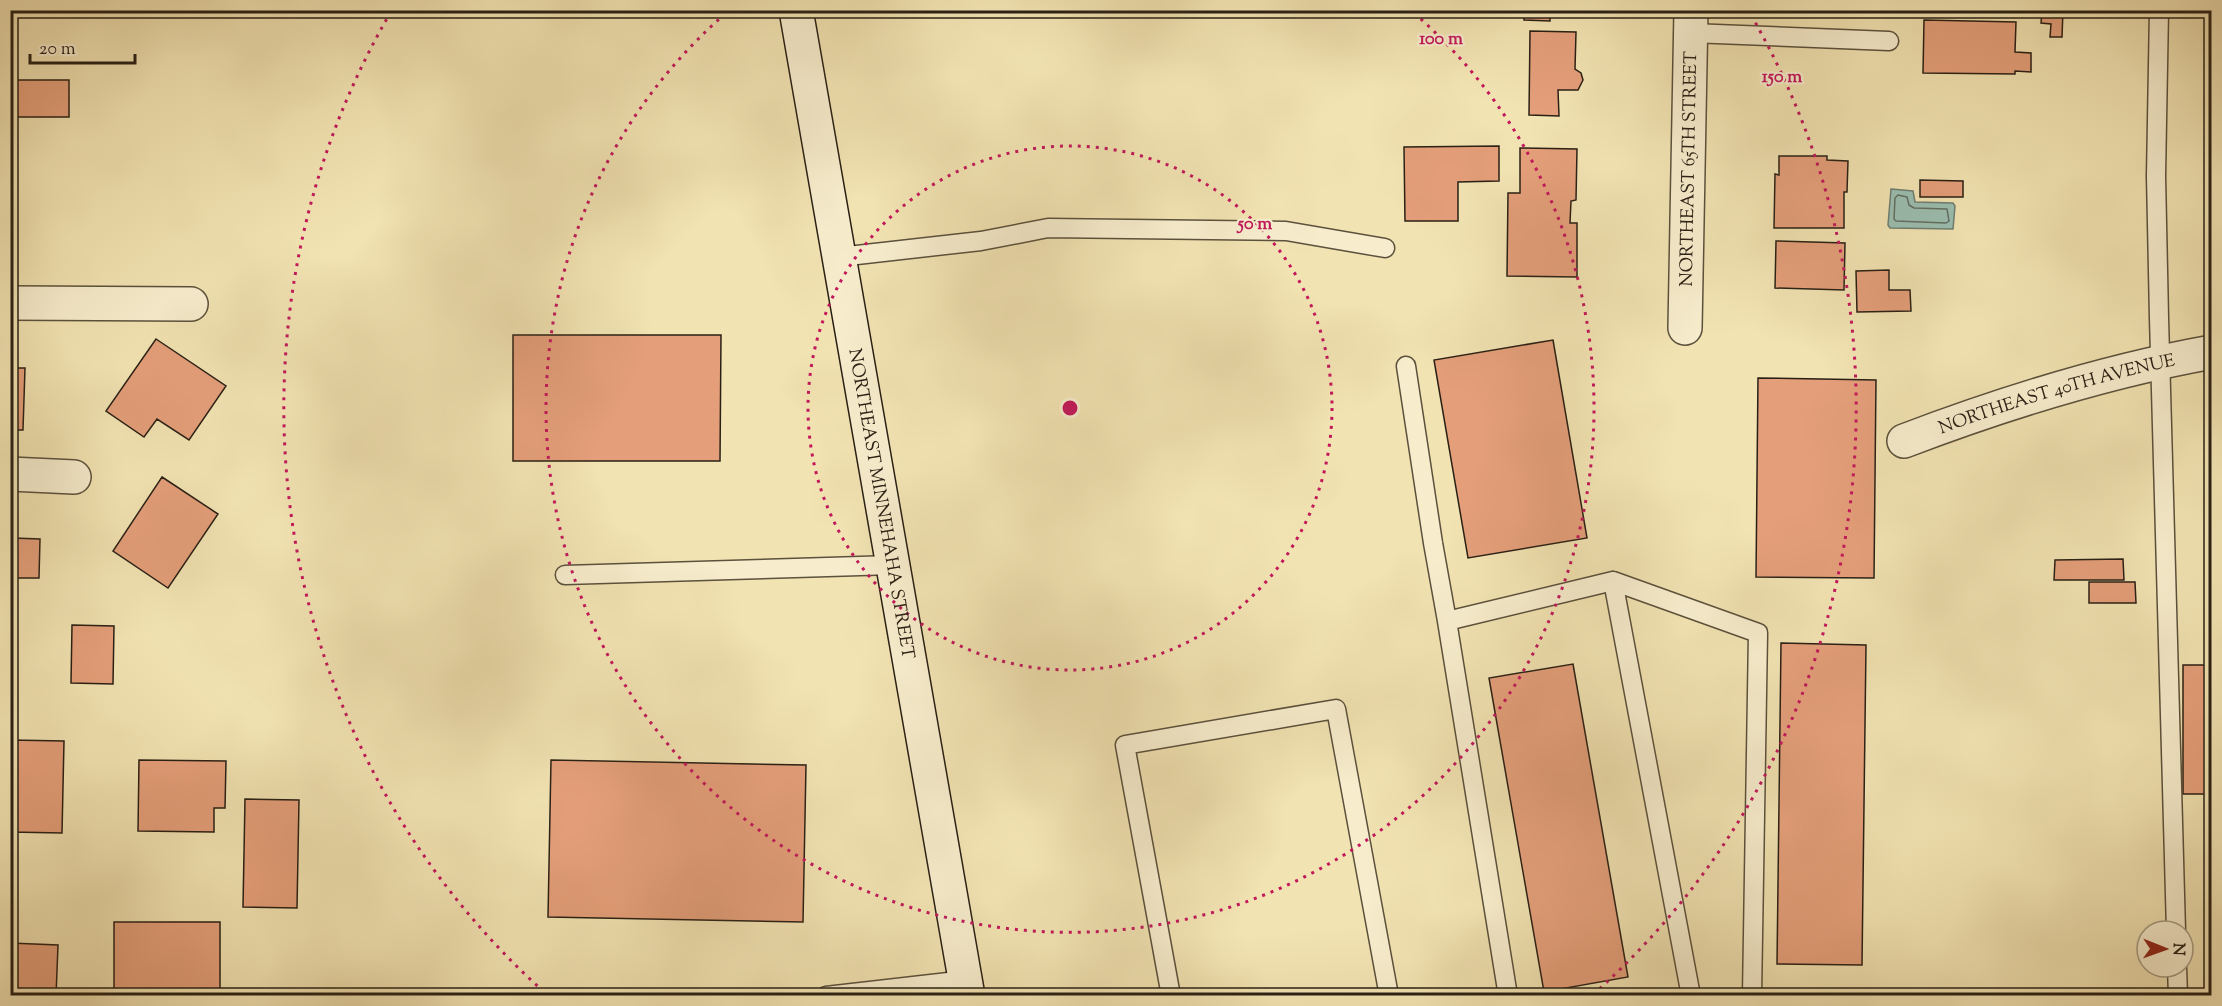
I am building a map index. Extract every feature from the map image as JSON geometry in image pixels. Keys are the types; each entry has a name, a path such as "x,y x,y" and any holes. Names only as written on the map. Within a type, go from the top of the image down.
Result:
{"main road":[{"name":"NORTHEAST MINNEHAHA STREET","path":"796,10 967,988"},
{"name":"NORTHEAST 65TH STREET","path":"1685,328 1691,22"},
{"path":"10,303 191,304"},
{"name":"NORTHEAST 40TH AVENUE","path":"1904,441 2038,393 2090,378 2211,352"},
{"path":"10,474 74,477"}],"lane":[{"path":"2159,10 2156,176 2176,919"},
{"path":"1691,22 1889,41"},
{"path":"839,257 981,241 1047,228 1286,231 1385,248"},
{"path":"1406,366 1508,996"},
{"path":"565,575 893,565"},
{"path":"1447,621 1613,581 1758,633 1752,996"},
{"path":"1613,581 1691,996"},
{"path":"1171,996 1125,745 1336,709 1389,996"},
{"path":"2177,979 2178,996"},
{"path":"826,996 967,988"}],"water":[{"path":"1891,189 1913,191 1915,202 1953,203 1955,206 1953,229 1890,228 1888,225"}],"building":[{"path":"1525,10 1550,10 1550,21 1524,20"},
{"path":"2042,10 2063,10 2062,37 2050,37 2051,24 2041,23"},
{"path":"1924,20 2016,22 2015,52 2031,53 2031,72 2015,71 2015,74 1923,73"},
{"path":"1530,31 1576,32 1575,69 1581,73 1583,80 1578,90 1558,90 1559,116 1529,115"},
{"path":"10,80 69,80 69,117 10,117"},
{"path":"1499,146 1499,181 1458,182 1458,221 1405,221 1404,147"},
{"path":"1520,148 1577,149 1576,200 1571,201 1570,223 1577,223 1577,277 1507,276 1508,193 1520,193"},
{"path":"1779,156 1827,156 1827,160 1848,161 1847,192 1844,192 1844,228 1774,228 1775,174 1779,175"},
{"path":"1920,180 1963,181 1963,197 1920,197"},
{"path":"1776,241 1845,243 1844,290 1775,288"},
{"path":"1889,270 1889,290 1910,290 1911,311 1857,312 1856,271"},
{"path":"513,335 721,335 720,461 513,461"},
{"path":"156,339 226,386 189,440 157,419 144,437 106,411"},
{"path":"1553,340 1587,538 1468,558 1434,360"},
{"path":"10,368 25,368 23,430 10,430"},
{"path":"1758,378 1876,380 1874,578 1756,577"},
{"path":"162,477 218,514 168,588 113,551"},
{"path":"10,517 13,517 13,538 40,539 39,578 10,578"},
{"path":"2123,559 2124,580 2054,580 2055,560"},
{"path":"2089,582 2135,582 2136,603 2089,603"},
{"path":"72,625 114,626 113,684 71,683"},
{"path":"1781,643 1866,645 1862,965 1777,964"},
{"path":"1573,664 1628,977 1544,992 1489,678"},
{"path":"2183,665 2212,665 2212,794 2183,794"},
{"path":"10,740 64,741 62,833 10,832"},
{"path":"139,760 226,761 225,808 214,808 214,832 138,831"},
{"path":"551,760 806,765 803,922 548,917"},
{"path":"245,799 299,800 297,908 243,907"},
{"path":"114,922 220,922 220,996 114,996"},
{"path":"10,943 58,945 56,996 10,996"}]}
